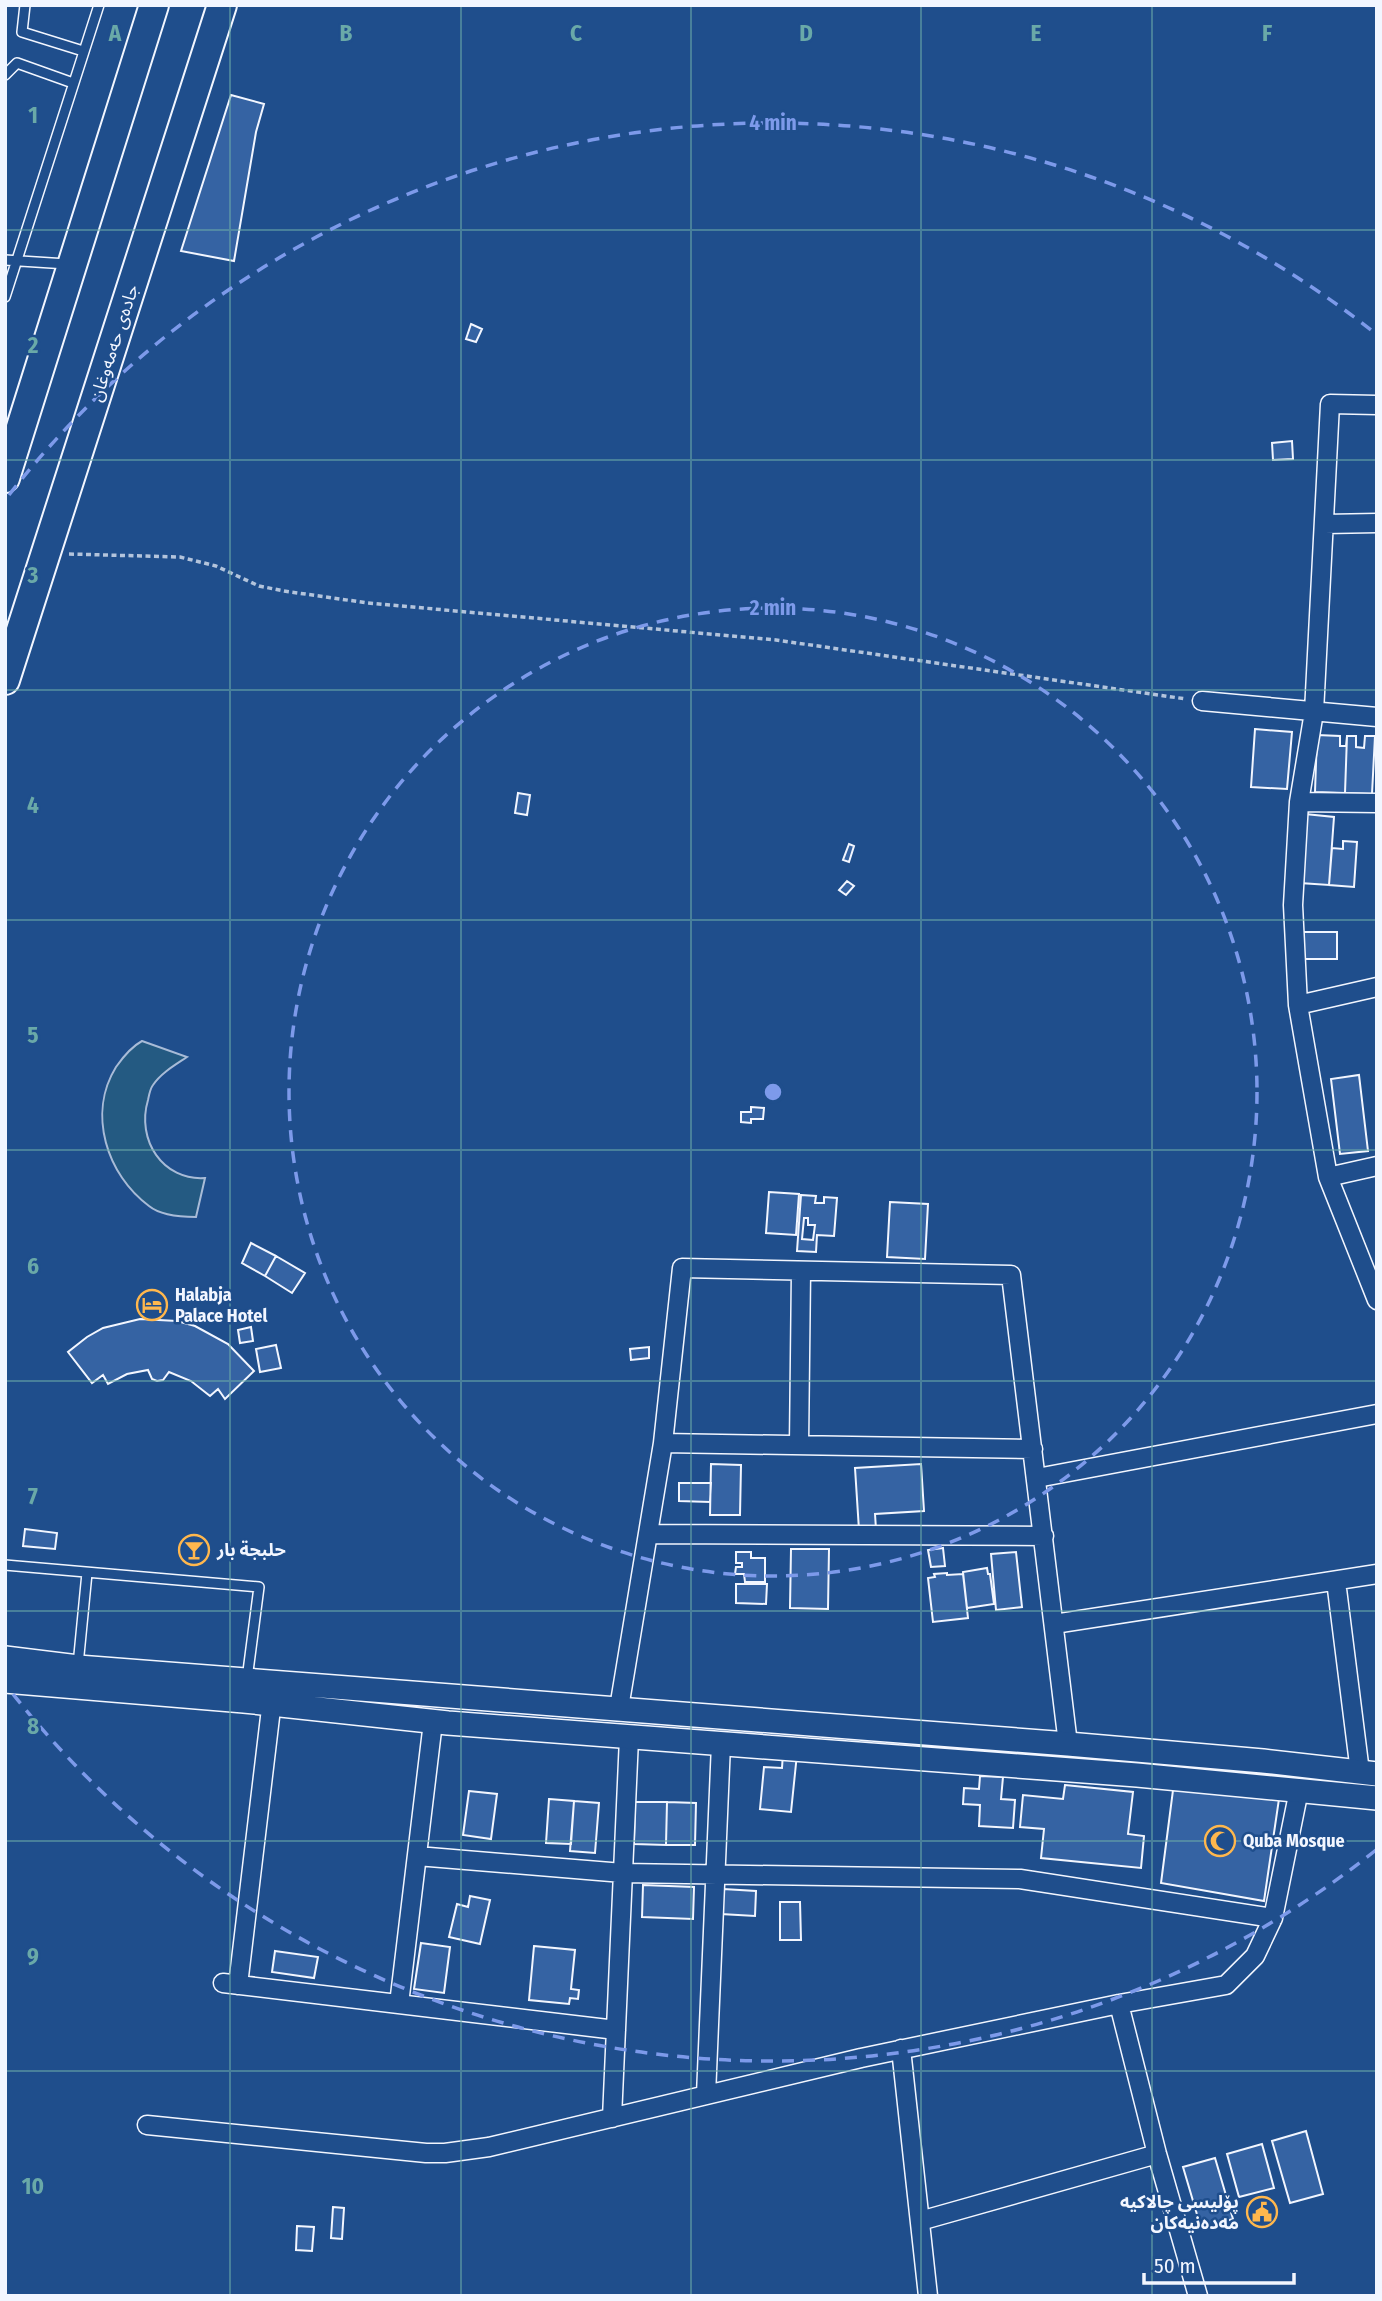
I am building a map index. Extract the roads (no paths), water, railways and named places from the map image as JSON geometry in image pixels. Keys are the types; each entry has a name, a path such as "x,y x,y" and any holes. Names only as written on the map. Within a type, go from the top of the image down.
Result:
{"main road":[{"path":"5,478 154,5"},
{"name":"جادەی حەمەوغان","path":"5,680 222,5"}],"street":[{"path":"1377,405 1330,404 1314,712 1299,802 1293,905 1298,1005 1328,1177 1377,1300"},
{"path":"1325,524 1377,523"},
{"path":"1202,701 1377,717"},
{"path":"1299,802 1377,803"},
{"path":"1298,1005 1377,987"},
{"path":"1328,1177 1377,1166"},
{"path":"619,1708 663,1443 682,1268 1011,1275 1068,1744"},
{"path":"799,1445 801,1271"},
{"path":"1037,1478 1377,1414"},
{"path":"663,1443 1033,1448"},
{"path":"649,1534 1044,1536"},
{"path":"1054,1624 1377,1574"},
{"path":"5,1681 77,1677 273,1693 619,1708 1068,1744 1368,1773 1336,1581"},
{"path":"5,1658 77,1677"},
{"path":"273,1693 433,1722 1124,1774 1377,1798"},
{"path":"273,1693 230,1984 616,2030"},
{"path":"399,2004 433,1722"},
{"path":"832,1753 834,1727"},
{"path":"612,2118 629,1738"},
{"path":"706,2095 720,1744"},
{"path":"147,2125 445,2153 489,2147 901,2049 1226,1985 1255,1956 1273,1918 1299,1790"},
{"path":"417,1856 623,1873 1020,1879 1273,1918"},
{"path":"1119,2004 1157,2154 1198,2296"},
{"path":"901,2049 928,2296"},
{"path":"920,2221 1157,2154"}],"lane":[{"path":"25,5 22,32 83,51"},
{"path":"5,297 99,5"},
{"path":"5,75 17,63 73,83"},
{"path":"5,260 72,265"},
{"path":"5,1565 259,1587 245,1690"},
{"path":"77,1677 87,1573"}],"place":[{"name":"Halabja Palace Hotel","path":"152,1305"},
{"name":"حلبجة بار","path":"194,1550"},
{"name":"Quba Mosque","path":"1220,1841"},
{"name":"پۆلیسی چالاکیە مەدەنیەکان","path":"1262,2212"}]}
